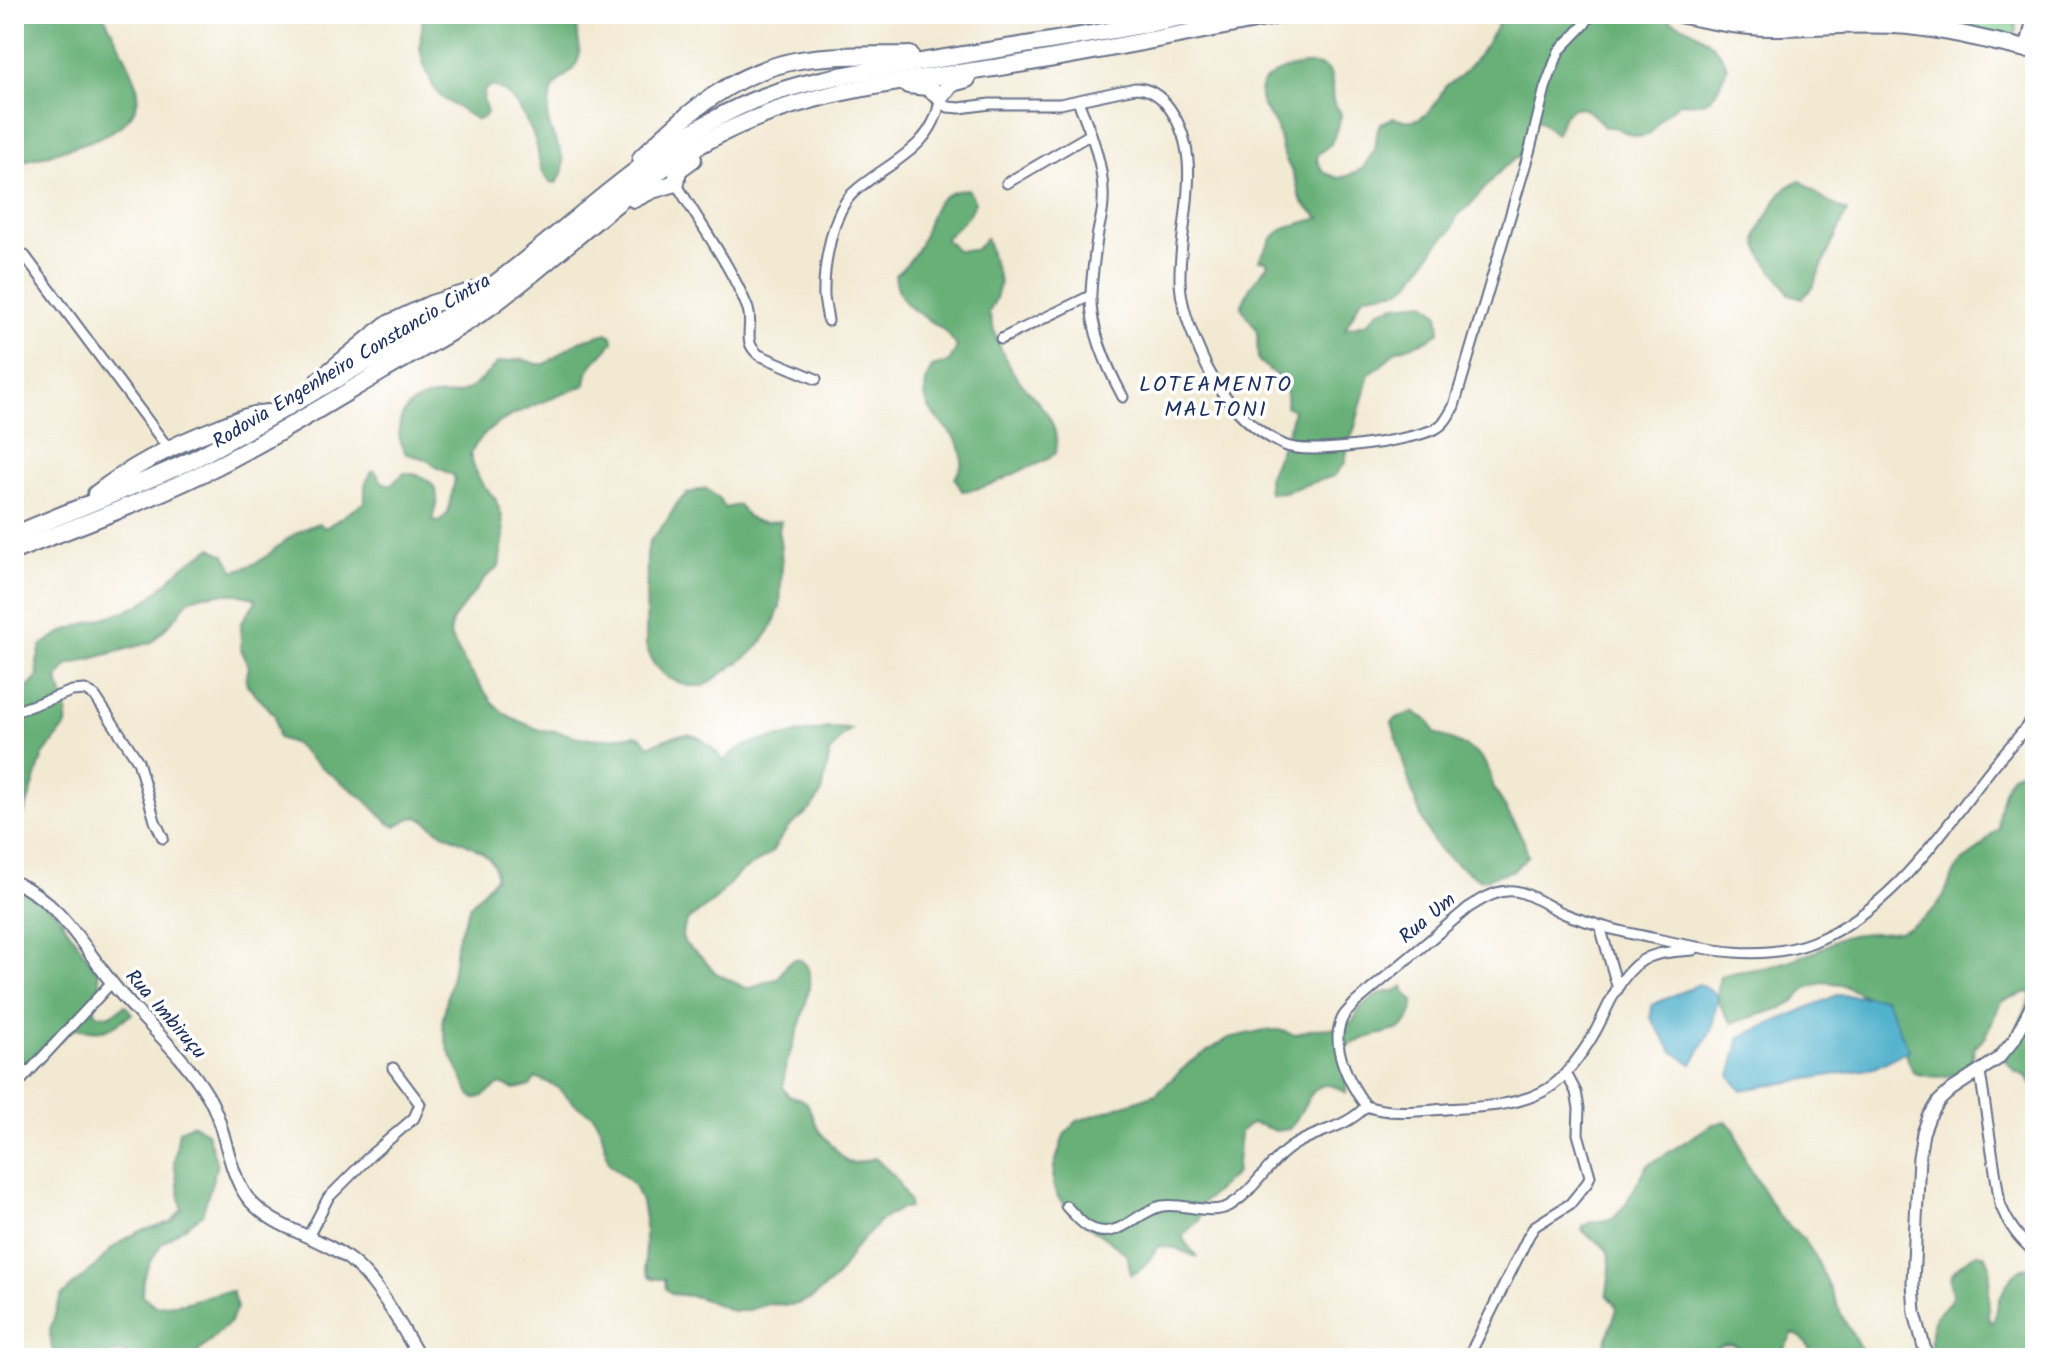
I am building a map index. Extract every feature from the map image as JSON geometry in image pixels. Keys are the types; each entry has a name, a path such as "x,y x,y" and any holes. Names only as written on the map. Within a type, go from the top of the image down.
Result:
{"highway":[{"name":"Rodovia Engenheiro Constancio Cintra","path":"14,535 194,459 295,402 386,325 431,304 494,285 611,188 684,137 752,101 825,78 1027,46 1196,14"},
{"name":"Rodovia Engenheiro Constancio Cintra","path":"14,551 168,489 222,463 482,312 662,168 731,128 802,101 892,82 1145,42 1284,14"},
{"path":"1679,14 1748,26 1918,27 2030,51"},
{"path":"611,188 657,141 702,102 758,72 815,58 952,56"},
{"path":"892,82 927,87 940,99 952,83 999,67"},
{"path":"604,215 652,190 676,183 678,170 685,163 711,148 731,128"},
{"path":"82,506 111,483 168,448 242,418 278,412"}],"street":[{"path":"940,99 948,107 960,108 990,104 1060,104 1135,88 1146,88 1154,93 1168,105 1178,122 1189,163 1180,290 1211,378 1227,400 1253,424 1287,446 1304,448 1374,443 1436,428 1446,421 1454,406 1545,88 1559,51 1591,14"},
{"path":"2030,51 2034,14"},
{"path":"828,321 824,278 840,207 852,193 901,159 919,142 934,122 940,99"},
{"path":"1078,101 1091,134 1102,178 1103,202 1090,296 1098,339 1107,366 1123,397"},
{"path":"1007,183 1091,134"},
{"path":"676,183 737,284 750,314 751,349 816,379"},
{"path":"14,248 25,256 168,448"},
{"path":"1001,339 1090,296"},
{"path":"14,712 72,691 85,690 95,696 138,761 163,838"},
{"name":"Rua Um","path":"1366,1106 1353,1088 1342,1063 1339,1028 1343,1017 1355,1003 1484,898 1507,891 1523,894 1600,926 1704,949 1741,953 1787,949 1812,943 1854,919 1907,875 1985,776 2027,729 2035,713"},
{"name":"Rua Imbiruçu","path":"14,882 43,898 112,982 173,1048 217,1114 246,1196 259,1210 279,1223 349,1259 363,1272 420,1358"},
{"path":"1600,926 1618,989"},
{"path":"1066,1206 1083,1223 1097,1231 1107,1232 1162,1206 1225,1208 1256,1185 1275,1159 1294,1145 1347,1122 1366,1106 1399,1113 1499,1106 1540,1093 1555,1085 1566,1073 1597,1030 1606,1007 1636,964 1666,953 1704,949"},
{"path":"14,1088 112,982"},
{"path":"1927,1358 1915,1313 1913,1283 1923,1133 1939,1101 1998,1059 2014,1040 2035,999"},
{"path":"308,1237 328,1198 418,1112 420,1104 393,1068"},
{"path":"1980,1072 2000,1204 2007,1222 2024,1244 2035,1252"},
{"path":"1468,1358 1535,1226 1570,1204 1590,1176 1578,1134 1576,1092 1566,1073"}],"green space":[{"path":"14,14 103,14 136,82 138,97 128,119 94,140 14,162"},
{"path":"423,14 495,14 504,17 587,14 577,31 580,47 578,60 571,72 557,83 548,109 550,127 563,159 561,175 556,183 550,182 544,174 529,126 505,92 493,86 485,89 483,99 487,113 477,120 441,97 423,62 420,47"},
{"path":"1503,14 1649,14 1696,32 1715,48 1727,68 1711,97 1700,103 1680,103 1664,115 1646,136 1604,127 1590,112 1579,108 1568,111 1556,135 1540,120 1535,120 1520,157 1502,169 1457,216 1451,231 1440,241 1410,283 1400,290 1366,295 1345,329 1368,323 1379,310 1425,302 1438,313 1440,331 1428,340 1395,351 1369,374 1345,463 1334,476 1284,492 1269,493 1268,478 1289,429 1293,410 1286,406 1285,390 1280,380 1258,360 1257,330 1241,307 1250,287 1267,266 1267,261 1259,260 1273,237 1287,227 1320,218 1300,197 1276,126 1261,103 1262,86 1274,74 1293,67 1312,65 1327,69 1332,80 1333,101 1341,117 1331,144 1318,154 1317,160 1323,172 1338,178 1348,176 1363,168 1375,149 1381,123 1393,118 1414,120 1430,111 1445,87 1479,55"},
{"path":"1909,14 2016,15 2016,41 1911,23"},
{"path":"1800,180 1826,201 1847,211 1813,286 1803,298 1789,294 1761,255 1757,237 1779,196"},
{"path":"968,189 975,202 968,216 945,239 957,250 975,250 986,238 1000,282 989,313 996,336 1013,372 1049,418 1054,428 1056,453 993,484 962,491 955,478 962,463 960,448 930,410 926,398 926,384 932,367 949,362 957,347 949,335 904,300 895,275 917,250 938,201 955,191"},
{"path":"607,333 612,336 613,342 591,366 585,385 497,424 477,442 470,454 482,484 495,498 504,535 499,567 486,577 452,621 450,636 492,702 505,714 540,730 602,739 636,735 649,746 673,737 690,735 706,742 724,761 737,749 755,742 828,728 852,729 830,753 822,792 811,809 788,828 770,854 738,874 716,899 688,920 682,936 685,944 716,973 745,988 778,979 793,960 804,963 809,971 807,997 785,1069 783,1088 789,1096 807,1103 819,1131 847,1162 875,1158 894,1176 909,1202 909,1208 901,1208 877,1223 854,1249 837,1277 811,1299 794,1305 768,1304 733,1311 698,1297 673,1294 666,1289 665,1279 649,1276 645,1267 643,1207 634,1185 609,1163 601,1130 593,1115 577,1106 557,1087 536,1077 530,1086 514,1089 500,1084 474,1099 470,1094 448,1049 442,1023 457,939 471,904 495,878 495,869 477,849 438,831 423,819 417,817 396,826 390,824 363,798 295,744 278,738 275,715 247,685 249,667 241,649 241,623 256,601 254,598 219,594 188,600 152,642 68,665 57,678 67,711 66,726 43,755 25,812 14,827 14,702 38,677 37,662 41,646 63,632 140,604 185,565 211,548 225,555 234,571 261,560 303,529 319,523 325,528 365,502 365,485 372,471 389,485 404,473 427,480 437,494 433,521 440,522 448,513 455,479 426,459 406,454 399,428 400,420 409,407 429,397 463,392 479,382 497,363 522,359 545,364 579,341"},
{"path":"705,488 725,508 738,505 754,520 781,521 780,607 772,627 749,655 704,686 688,686 668,678 653,663 646,646 647,553 650,541 678,502 687,494"},
{"path":"1413,712 1428,720 1435,733 1467,747 1482,758 1494,788 1523,839 1528,856 1514,870 1481,880 1440,850 1432,840 1412,789 1392,722"},
{"path":"2035,770 2035,1085 2032,1086 2027,1077 2015,1071 2004,1059 2032,994 2028,992 2001,1001 1986,1036 1974,1047 1972,1064 1959,1073 1945,1076 1914,1073 1895,1021 1870,999 1841,984 1825,982 1806,988 1795,1001 1782,1008 1732,1023 1719,1001 1720,976 1778,964 1814,952 1847,936 1903,930 1922,919 1937,906 1961,863 1999,828 2002,798 2011,776 2020,771"},
{"path":"14,882 56,912 98,972 101,987 93,1003 96,1013 108,1016 125,1005 132,1014 105,1029 92,1031 75,1028 22,1072 14,1083"},
{"path":"1403,986 1405,993 1414,1001 1404,1026 1342,1049 1347,1067 1346,1093 1325,1085 1311,1094 1289,1129 1276,1131 1254,1123 1240,1132 1236,1173 1204,1202 1199,1220 1183,1235 1197,1257 1175,1248 1158,1246 1143,1267 1131,1275 1124,1252 1071,1213 1058,1197 1053,1184 1054,1167 1064,1135 1077,1121 1156,1094 1190,1062 1229,1038 1265,1030 1294,1035 1312,1029 1339,1028 1353,1021 1361,1007 1371,999"},
{"path":"1726,1122 1735,1130 1745,1160 1778,1215 1804,1240 1815,1256 1844,1320 1866,1358 1813,1358 1804,1340 1793,1333 1779,1358 1751,1358 1740,1348 1729,1344 1718,1348 1707,1358 1597,1358 1617,1309 1607,1294 1610,1269 1607,1251 1582,1230 1583,1227 1615,1217 1647,1166 1713,1124"},
{"path":"192,1124 207,1132 217,1165 202,1215 162,1243 143,1279 142,1295 155,1306 184,1303 232,1291 237,1308 230,1322 192,1358 128,1358 123,1352 101,1358 55,1358 50,1330 61,1296 125,1239 171,1222 182,1209 174,1163 179,1131"},
{"path":"1978,1253 1986,1256 1990,1266 1988,1316 1991,1322 2011,1277 2025,1268 2035,1268 2035,1358 1933,1358 1932,1329 1938,1313 1951,1299 1951,1275"}],"water":[{"path":"1699,984 1718,995 1712,1029 1692,1064 1672,1051 1651,1018 1652,1005"},
{"path":"1837,995 1885,998 1909,1050 1874,1068 1742,1090 1730,1077 1740,1037"}],"district":[{"name":"LOTEAMENTO MALTONI","path":"1216,398"}]}
